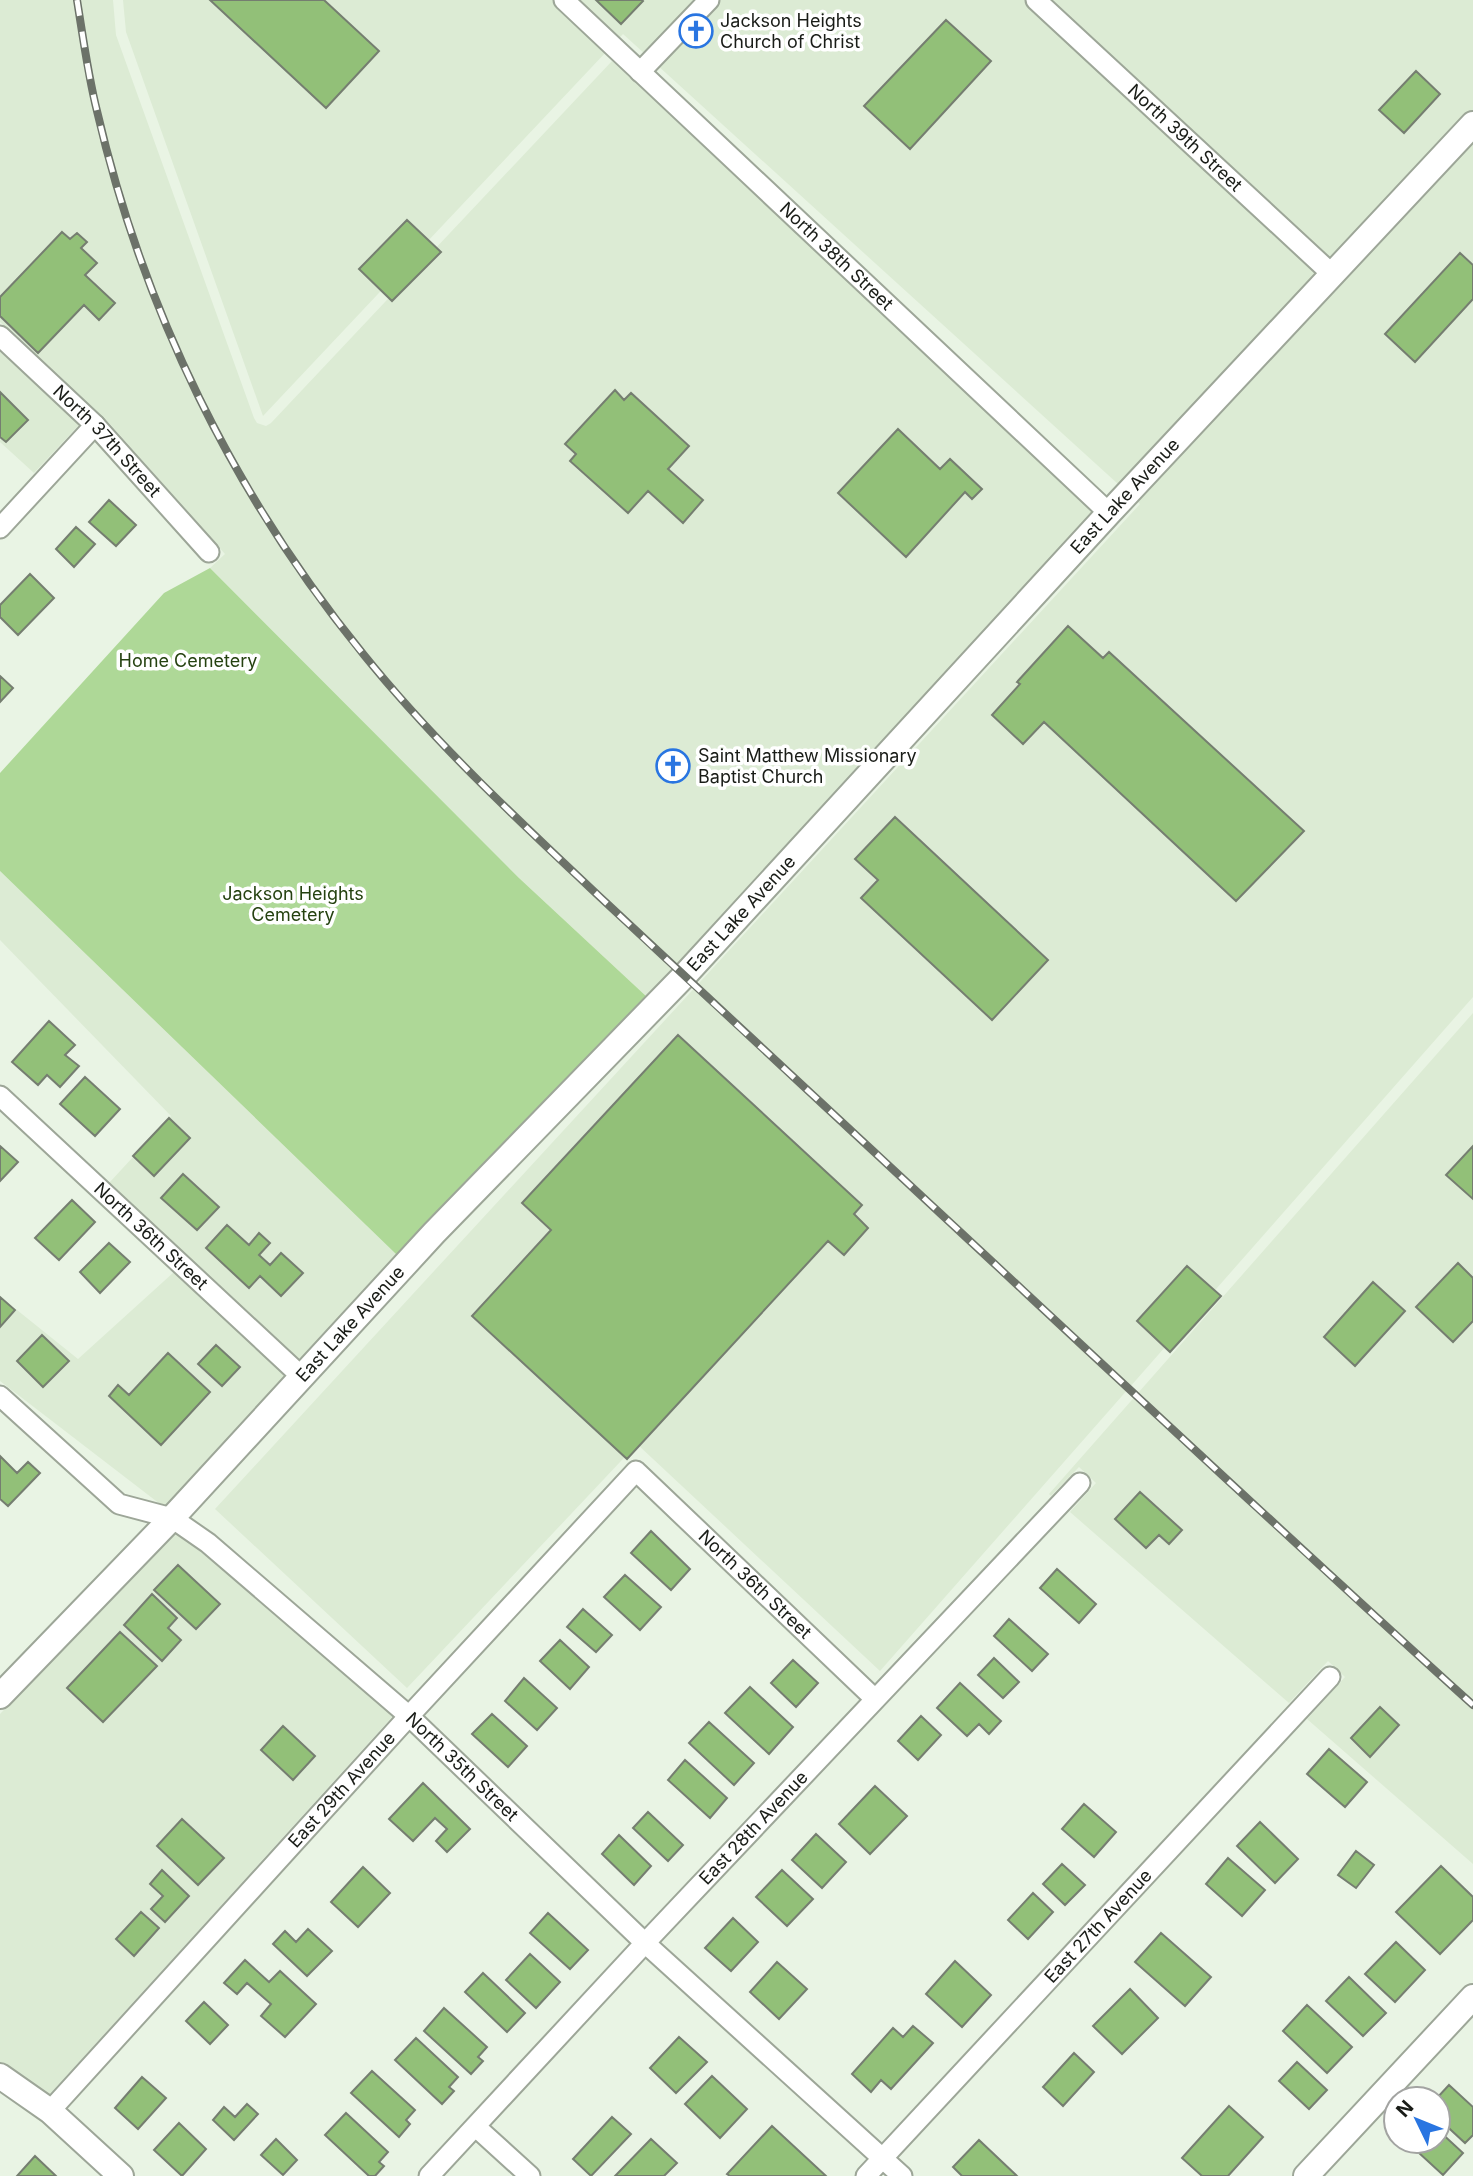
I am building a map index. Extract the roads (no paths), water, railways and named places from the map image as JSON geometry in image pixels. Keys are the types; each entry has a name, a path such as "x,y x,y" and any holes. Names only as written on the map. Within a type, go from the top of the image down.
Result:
{"street":[{"name":"North 38th Street","path":"564,0 1109,513"},
{"path":"640,72 709,0"},
{"name":"North 39th Street","path":"1036,0 1333,275"},
{"name":"East Lake Avenue","path":"0,1696 172,1518 434,1233 684,976 1109,513 1473,124"},
{"name":"North 37th Street","path":"0,336 95,425 209,552"},
{"path":"0,528 95,425"},
{"name":"North 36th Street","path":"0,1096 301,1376"},
{"name":"North 35th Street","path":"0,1396 119,1504 172,1518 208,1543 410,1716 645,1943 902,2176"},
{"name":"North 36th Street","path":"636,1471 875,1699"},
{"name":"East 29th Avenue","path":"50,2111 636,1471"},
{"name":"East 28th Avenue","path":"429,2176 1080,1483"},
{"name":"East 27th Avenue","path":"866,2176 1329,1676"},
{"path":"1306,2176 1473,1997"},
{"path":"3,2084 50,2111 121,2176"},
{"path":"476,2127 530,2176"}],"railway":[{"path":"77,0 94,97 116,185 140,258 199,398 274,531 317,594 391,688 478,781 539,840 1473,1705"}],"place":[{"name":"Jackson Heights Church of Christ","path":"696,31"},
{"name":"Saint Matthew Missionary Baptist Church","path":"673,766"}],"park label":[{"name":"Home Cemetery","path":"188,661"},
{"name":"Jackson Heights Cemetery","path":"293,904"}]}
